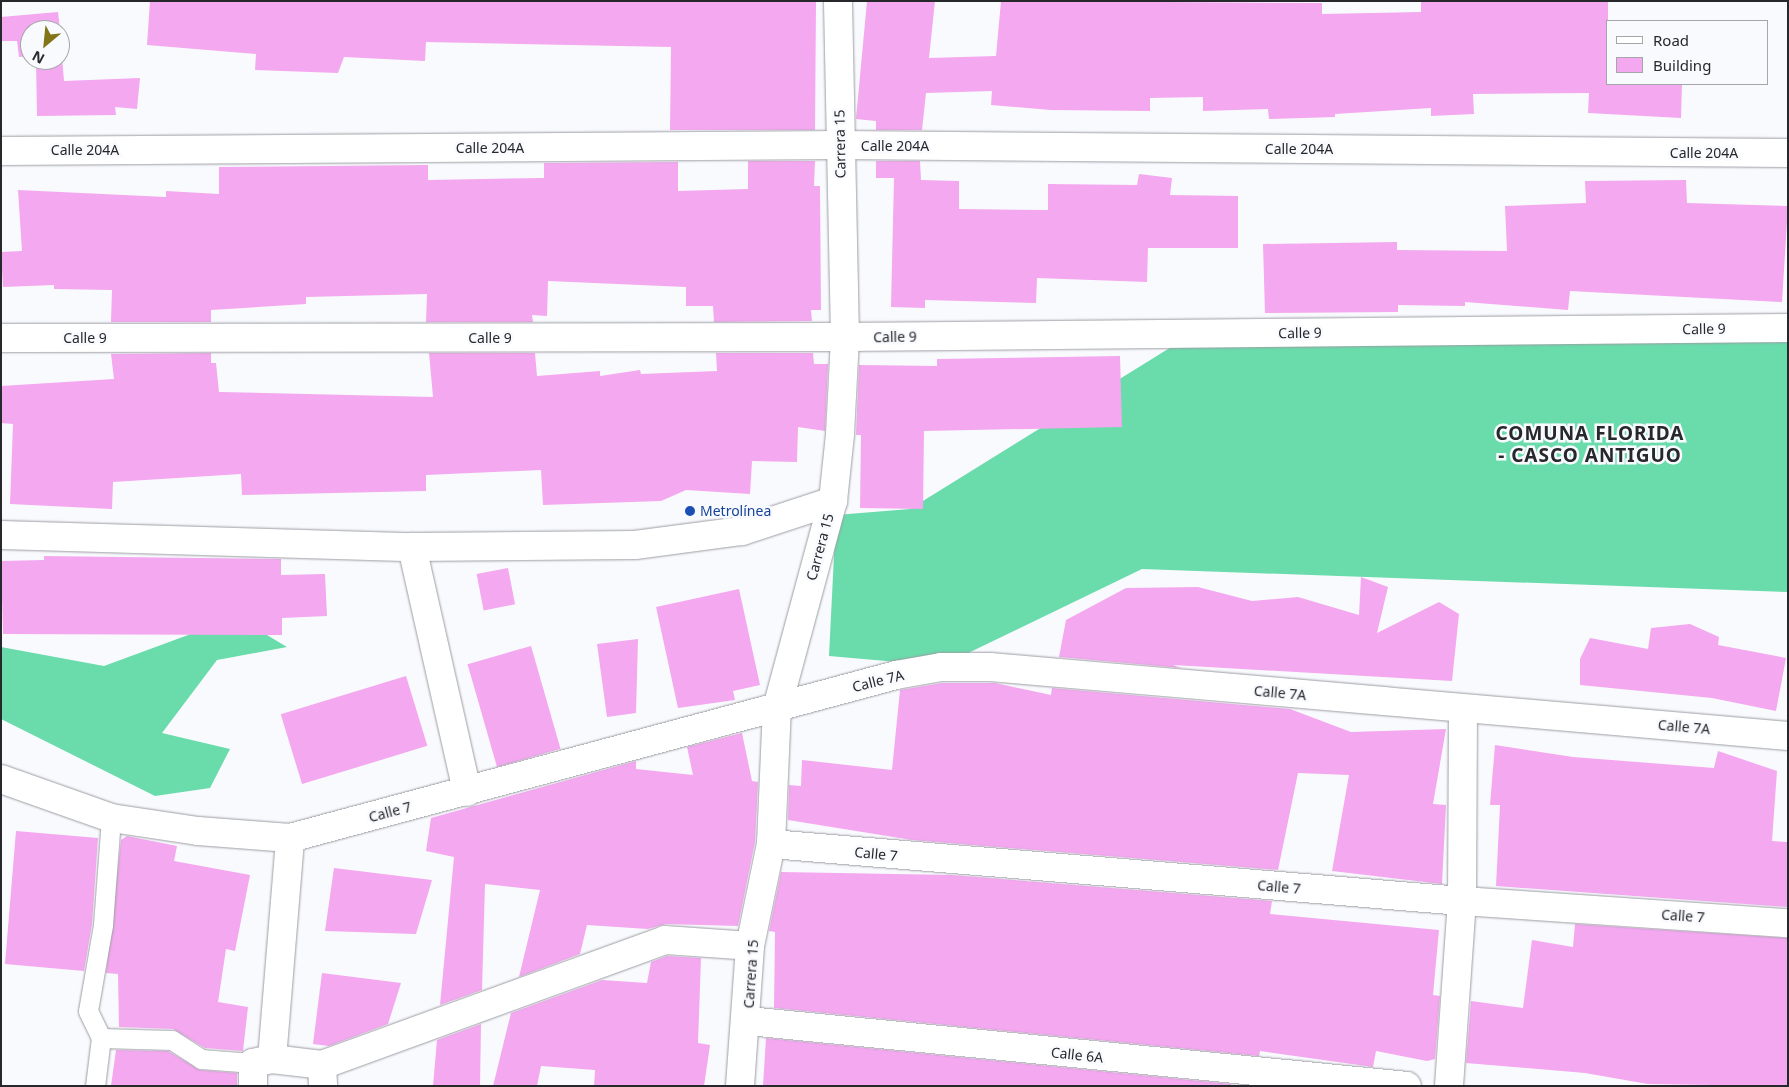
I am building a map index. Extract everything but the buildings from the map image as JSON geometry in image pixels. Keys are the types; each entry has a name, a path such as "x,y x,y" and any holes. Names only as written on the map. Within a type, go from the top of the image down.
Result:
{"street":[{"name":"Carrera 15","path":"740,1086 748,1021 750,946 771,844 777,708 833,501 845,338 838,1"},
{"name":"Calle 204A","path":"1,151 840,145 1788,153"},
{"name":"Calle 9","path":"1,338 845,338 1788,328"},
{"path":"1,535 412,547 635,544 742,531 833,501"},
{"path":"412,547 467,792"},
{"name":"Calle 7A","path":"777,708 896,675 941,667 990,667 1463,710 1788,736"},
{"name":"Calle 7","path":"1,779 110,818 198,831 290,838 777,708"},
{"path":"1449,1086 1462,902 1463,710"},
{"path":"290,838 259,1069 323,1076 665,940 750,946"},
{"name":"Calle 7","path":"771,844 1462,902 1788,923"},
{"name":"Calle 6A","path":"748,1021 1407,1086"}],"lane":[{"path":"95,1086 101,1038 88,1011 103,925 110,818"},
{"path":"101,1038 172,1040 202,1059 259,1069"}],"green space":[{"path":"1189,336 1788,340 1788,592 1142,569 962,656 909,663 829,656 836,515 910,509"},
{"path":"237,617 287,647 217,660 162,733 230,749 210,788 155,796 1,719 1,647 104,666"}],"place":[{"name":"Metrolínea","path":"690,511"}],"district":[{"name":"COMUNA FLORIDA - CASCO ANTIGUO","path":"1590,445"}]}
